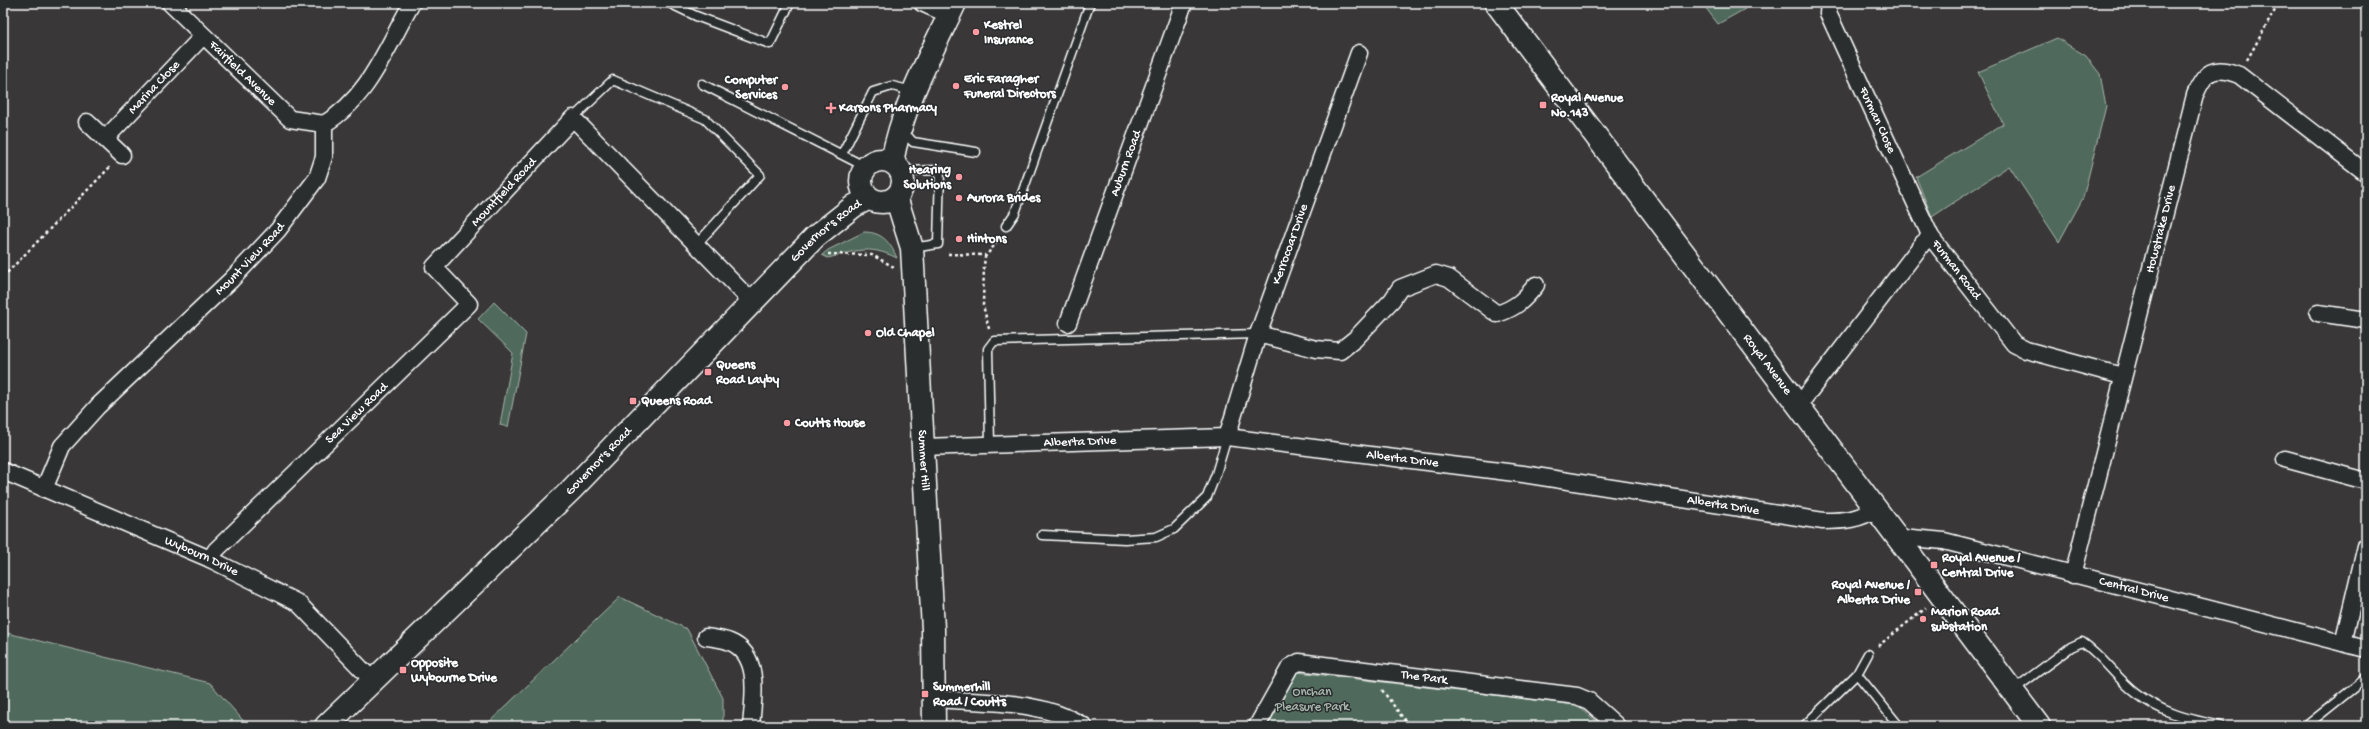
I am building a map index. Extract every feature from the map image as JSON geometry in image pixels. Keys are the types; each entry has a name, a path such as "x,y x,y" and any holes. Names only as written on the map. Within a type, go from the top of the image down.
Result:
{"main road":[{"name":"Royal Avenue","path":"1496,3 1877,508 2039,726"},
{"path":"897,167 878,160 866,167 861,180 862,186 869,198 883,202 896,197 903,185 897,167 900,128 914,92 952,9"},
{"name":"Summer Hill","path":"896,197 912,248 933,629 934,726"},
{"name":"Governor's Road","path":"326,726 571,490 815,237 854,206 869,198"}],"street":[{"name":"Fairfield Avenue","path":"170,3 290,118 324,124"},
{"path":"324,124 340,115 365,86 412,3"},
{"path":"922,3 952,9"},
{"name":"Auburn Road","path":"1068,323 1184,3"},
{"name":"Furman Close","path":"1829,3 1828,13 1931,237"},
{"name":"Marina Close","path":"105,139 204,36"},
{"name":"Kerrocoar Drive","path":"1227,437 1258,334 1359,53"},
{"name":"Howstrake Drive","path":"2073,575 2122,376 2195,95 2202,79 2212,71 2225,70 2239,75 2366,173"},
{"path":"574,118 753,303"},
{"name":"Mountfield Road","path":"434,267 574,118"},
{"path":"87,122 122,156"},
{"name":"Mount View Road","path":"44,489 62,446 98,406 231,280 278,230 317,178 324,157 324,124"},
{"name":"Furman Road","path":"1799,405 1923,243 1931,237 2014,344 2026,350 2122,376"},
{"name":"Sea View Road","path":"210,559 216,550 469,304 434,267"},
{"path":"1258,334 1316,350 1340,350 1355,340 1392,300 1400,288 1436,274 1449,278 1497,314 1510,310 1521,303 1536,285"},
{"path":"2318,313 2366,320"},
{"name":"Alberta Drive","path":"922,447 1227,437 1523,474 1823,521 1849,521 1864,516 1877,508"},
{"path":"2285,460 2366,480"},
{"name":"Wybourn Drive","path":"3,471 210,559 298,603 373,681"},
{"name":"Central Drive","path":"1903,544 1912,538 1944,541 2366,649"},
{"path":"2343,643 2366,546"},
{"path":"706,637 730,642 739,647 750,667 754,680 751,726"},
{"name":"The Park","path":"1257,726 1290,667 1299,662 1577,696 1589,701 1617,726"},
{"path":"934,699 1029,706 1062,714 1084,726"}],"lane":[{"path":"669,3 696,16 770,44 790,3"},
{"path":"1006,226 1015,213 1090,3"},
{"path":"574,118 613,80 705,119 760,174 696,245"},
{"path":"702,84 866,167"},
{"path":"842,154 873,92 892,86 914,92"},
{"path":"900,128 913,142 976,152"},
{"path":"897,167 940,170 938,244 912,248"},
{"path":"990,445 988,349 994,341 1258,334"},
{"path":"1042,534 1125,539 1156,537 1174,530 1207,497 1216,474 1227,437"},
{"path":"2012,691 2070,647 2082,642 2097,652 2135,692 2174,716 2221,726"},
{"path":"1804,726 1857,674 1868,654"},
{"path":"1857,674 1899,726"},
{"path":"2306,726 2366,678"}],"path":[{"path":"2239,75 2280,3"},
{"path":"3,277 122,156"},
{"path":"994,341 989,332 987,315 983,309 984,265 985,258 1000,239 1006,226"},
{"path":"825,253 872,255 898,269"},
{"path":"945,254 985,255"},
{"path":"1868,654 1941,596"},
{"path":"1380,671 1378,682 1409,726"}],"green space":[{"path":"1702,3 1745,3 1745,9 1718,24"},
{"path":"2057,38 2086,56 2100,74 2106,106 2083,198 2059,242 2009,166 1932,217 1916,177 2003,124 1978,72"},
{"path":"864,232 876,234 885,239 897,258 878,251 870,250 854,251 828,258 822,255 828,250"},
{"path":"494,302 526,334 508,427 500,425 513,353 478,319"},
{"path":"620,597 687,629 723,698 723,726 485,726"},
{"path":"3,632 210,683 248,726 3,726"},
{"name":"Onchan Pleasure Park","path":"1297,672 1578,705 1601,726 1265,726"}],"place":[{"name":"Kestrel Insurance","path":"976,32"},
{"name":"Eric Faragher Funeral Directors","path":"956,86"},
{"name":"Computer Services","path":"785,87"},
{"name":"Royal Avenue No.143","path":"1543,105"},
{"name":"Karsons Pharmacy","path":"831,108"},
{"name":"Hearing Solutions","path":"959,177"},
{"name":"Aurora Brides","path":"959,198"},
{"name":"Hintons","path":"959,239"},
{"name":"Old Chapel","path":"868,333"},
{"name":"Queens Road Layby","path":"708,372"},
{"name":"Queens Road","path":"633,401"},
{"name":"Coutts House","path":"787,423"},
{"name":"Royal Avenue / Central Drive","path":"1934,565"},
{"name":"Royal Avenue / Alberta Drive","path":"1918,592"},
{"name":"Marion Road substation","path":"1923,619"},
{"name":"Opposite Wybourne Drive","path":"403,670"},
{"name":"Summerhill Road / Coutts","path":"925,694"}]}
